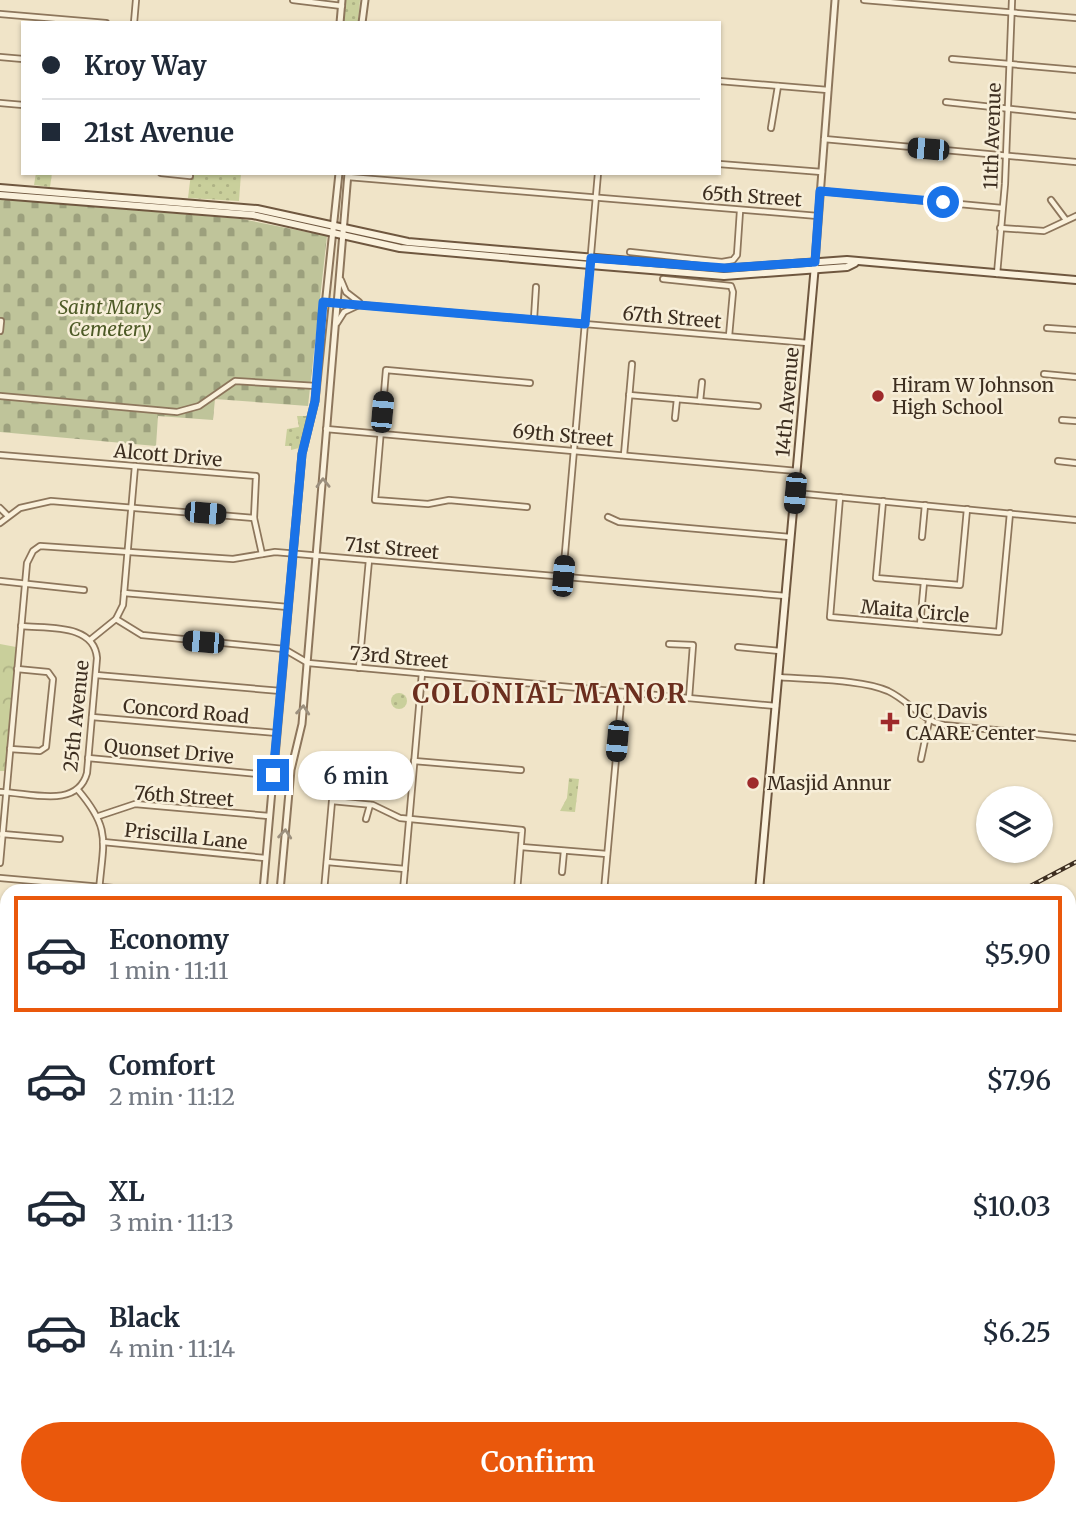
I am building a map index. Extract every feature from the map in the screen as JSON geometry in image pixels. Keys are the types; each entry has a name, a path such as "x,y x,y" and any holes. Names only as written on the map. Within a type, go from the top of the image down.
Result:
{"main road":[{"path":"0,188 257,209 400,248 591,261 724,276 847,260 855,263 1076,280"},
{"path":"0,195 253,215 334,229"},
{"name":"14th Avenue","path":"760,884 815,265"}],"street":[{"path":"134,21 135,0"},
{"path":"293,0 342,3 340,21"},
{"path":"362,21 365,0"},
{"name":"14th Avenue","path":"815,265 835,0"},
{"path":"864,0 1076,18"},
{"name":"11th Avenue","path":"997,274 1006,156 1012,0"},
{"path":"0,14 57,21"},
{"path":"0,57 21,59"},
{"path":"952,59 1076,70"},
{"path":"721,81 828,90"},
{"path":"771,128 778,86"},
{"path":"946,102 1006,111 1076,116"},
{"path":"0,103 21,105"},
{"path":"824,139 1076,162"},
{"path":"721,164 822,172"},
{"path":"180,175 190,176"},
{"path":"263,884 302,454 316,386 339,175"},
{"path":"281,884 290,776 302,724 308,663 348,175"},
{"name":"65th Street","path":"348,175 596,199 818,216"},
{"path":"563,576 598,175"},
{"path":"820,191 1002,208"},
{"path":"1051,200 1066,220"},
{"path":"630,252 722,262 733,260 737,255 740,211"},
{"path":"1000,228 1044,231 1076,216"},
{"path":"340,276 349,295 366,304"},
{"path":"663,279 731,286 733,292 729,336"},
{"path":"534,319 537,287"},
{"name":"67th Street","path":"323,302 808,343"},
{"path":"335,327 348,309 366,304"},
{"path":"0,331 1,321"},
{"path":"1047,328 1076,330"},
{"path":"624,455 632,364"},
{"path":"527,507 449,500 428,504 375,499 386,370 530,383"},
{"path":"1044,374 1076,377"},
{"path":"0,396 177,412 199,406 236,381 316,386"},
{"path":"700,401 702,382"},
{"path":"629,395 758,406"},
{"path":"675,418 677,399"},
{"path":"1062,419 1076,421"},
{"name":"69th Street","path":"327,429 797,471"},
{"name":"Alcott Drive","path":"0,455 256,477 254,517 262,554"},
{"path":"1058,461 1076,463"},
{"path":"116,619 122,610 135,466"},
{"path":"795,493 1076,520"},
{"name":"Maita Circle","path":"840,497 830,617 999,632 1010,513"},
{"path":"0,523 20,508 43,501 254,517"},
{"path":"883,501 876,578 960,585 967,509"},
{"path":"922,537 925,505"},
{"path":"0,508 8,516"},
{"path":"608,517 619,522 791,537"},
{"name":"71st Street","path":"0,863 3,792 10,749 28,559 33,551 44,545 239,559 262,554 293,553 786,596"},
{"path":"359,668 369,560"},
{"path":"0,581 84,590"},
{"path":"920,625 924,582"},
{"path":"124,593 288,607"},
{"name":"73rd Street","path":"116,619 135,633 148,637 285,649 308,663 777,706"},
{"name":"25th Avenue","path":"99,816 78,790 85,779 96,675 97,653 90,640 116,619"},
{"path":"21,626 75,632 90,640"},
{"path":"669,643 694,645 689,698"},
{"path":"738,648 781,651"},
{"path":"10,749 40,751 46,747 53,679 48,673 17,669"},
{"path":"404,884 422,673"},
{"path":"96,675 281,691"},
{"path":"779,677 878,688 897,696 929,721 944,725 1076,738"},
{"path":"605,884 622,692"},
{"name":"Concord Road","path":"92,717 277,733"},
{"path":"921,759 929,721"},
{"name":"Quonset Drive","path":"88,758 290,776"},
{"path":"414,761 521,770"},
{"path":"3,792 59,796 78,790"},
{"path":"325,884 332,802 369,804 395,817 523,830 518,884"},
{"name":"76th Street","path":"99,816 135,804 269,816"},
{"path":"366,820 369,804"},
{"path":"99,816 103,842 99,884"},
{"path":"1,834 61,839"},
{"name":"Priscilla Lane","path":"103,842 265,858"},
{"path":"521,847 607,854"},
{"path":"562,872 564,851"},
{"path":"327,862 405,869"},
{"path":"0,877 58,884"}],"green space":[{"path":"344,0 360,0 358,21 342,21"},
{"path":"36,175 52,175 50,187 34,185"},
{"path":"191,175 241,175 239,201 188,198"},
{"name":"Saint Marys Cemetery","path":"0,199 242,219 327,236 308,406 215,399 213,420 158,416 156,446 0,432"},
{"path":"297,416 307,416 299,448 291,450 291,446 285,446 287,429 299,427"},
{"path":"0,644 16,647 5,771 0,771"},
{"path":"399,693 405,695 405,707 399,709 393,707 391,701 393,695"},
{"path":"569,778 579,779 575,812 560,811 567,798"}],"railway":[{"path":"1034,884 1076,862"}],"place":[{"name":"Hiram W Johnson High School","path":"878,396"},
{"name":"UC Davis CAARE Center","path":"890,722"},
{"name":"Masjid Annur","path":"753,783"}],"district":[{"name":"COLONIAL MANOR","path":"550,693"}],"route":[{"path":"273,775 302,454 315,401 323,302 585,324 591,258 725,268 815,262 820,191 943,202"}]}
